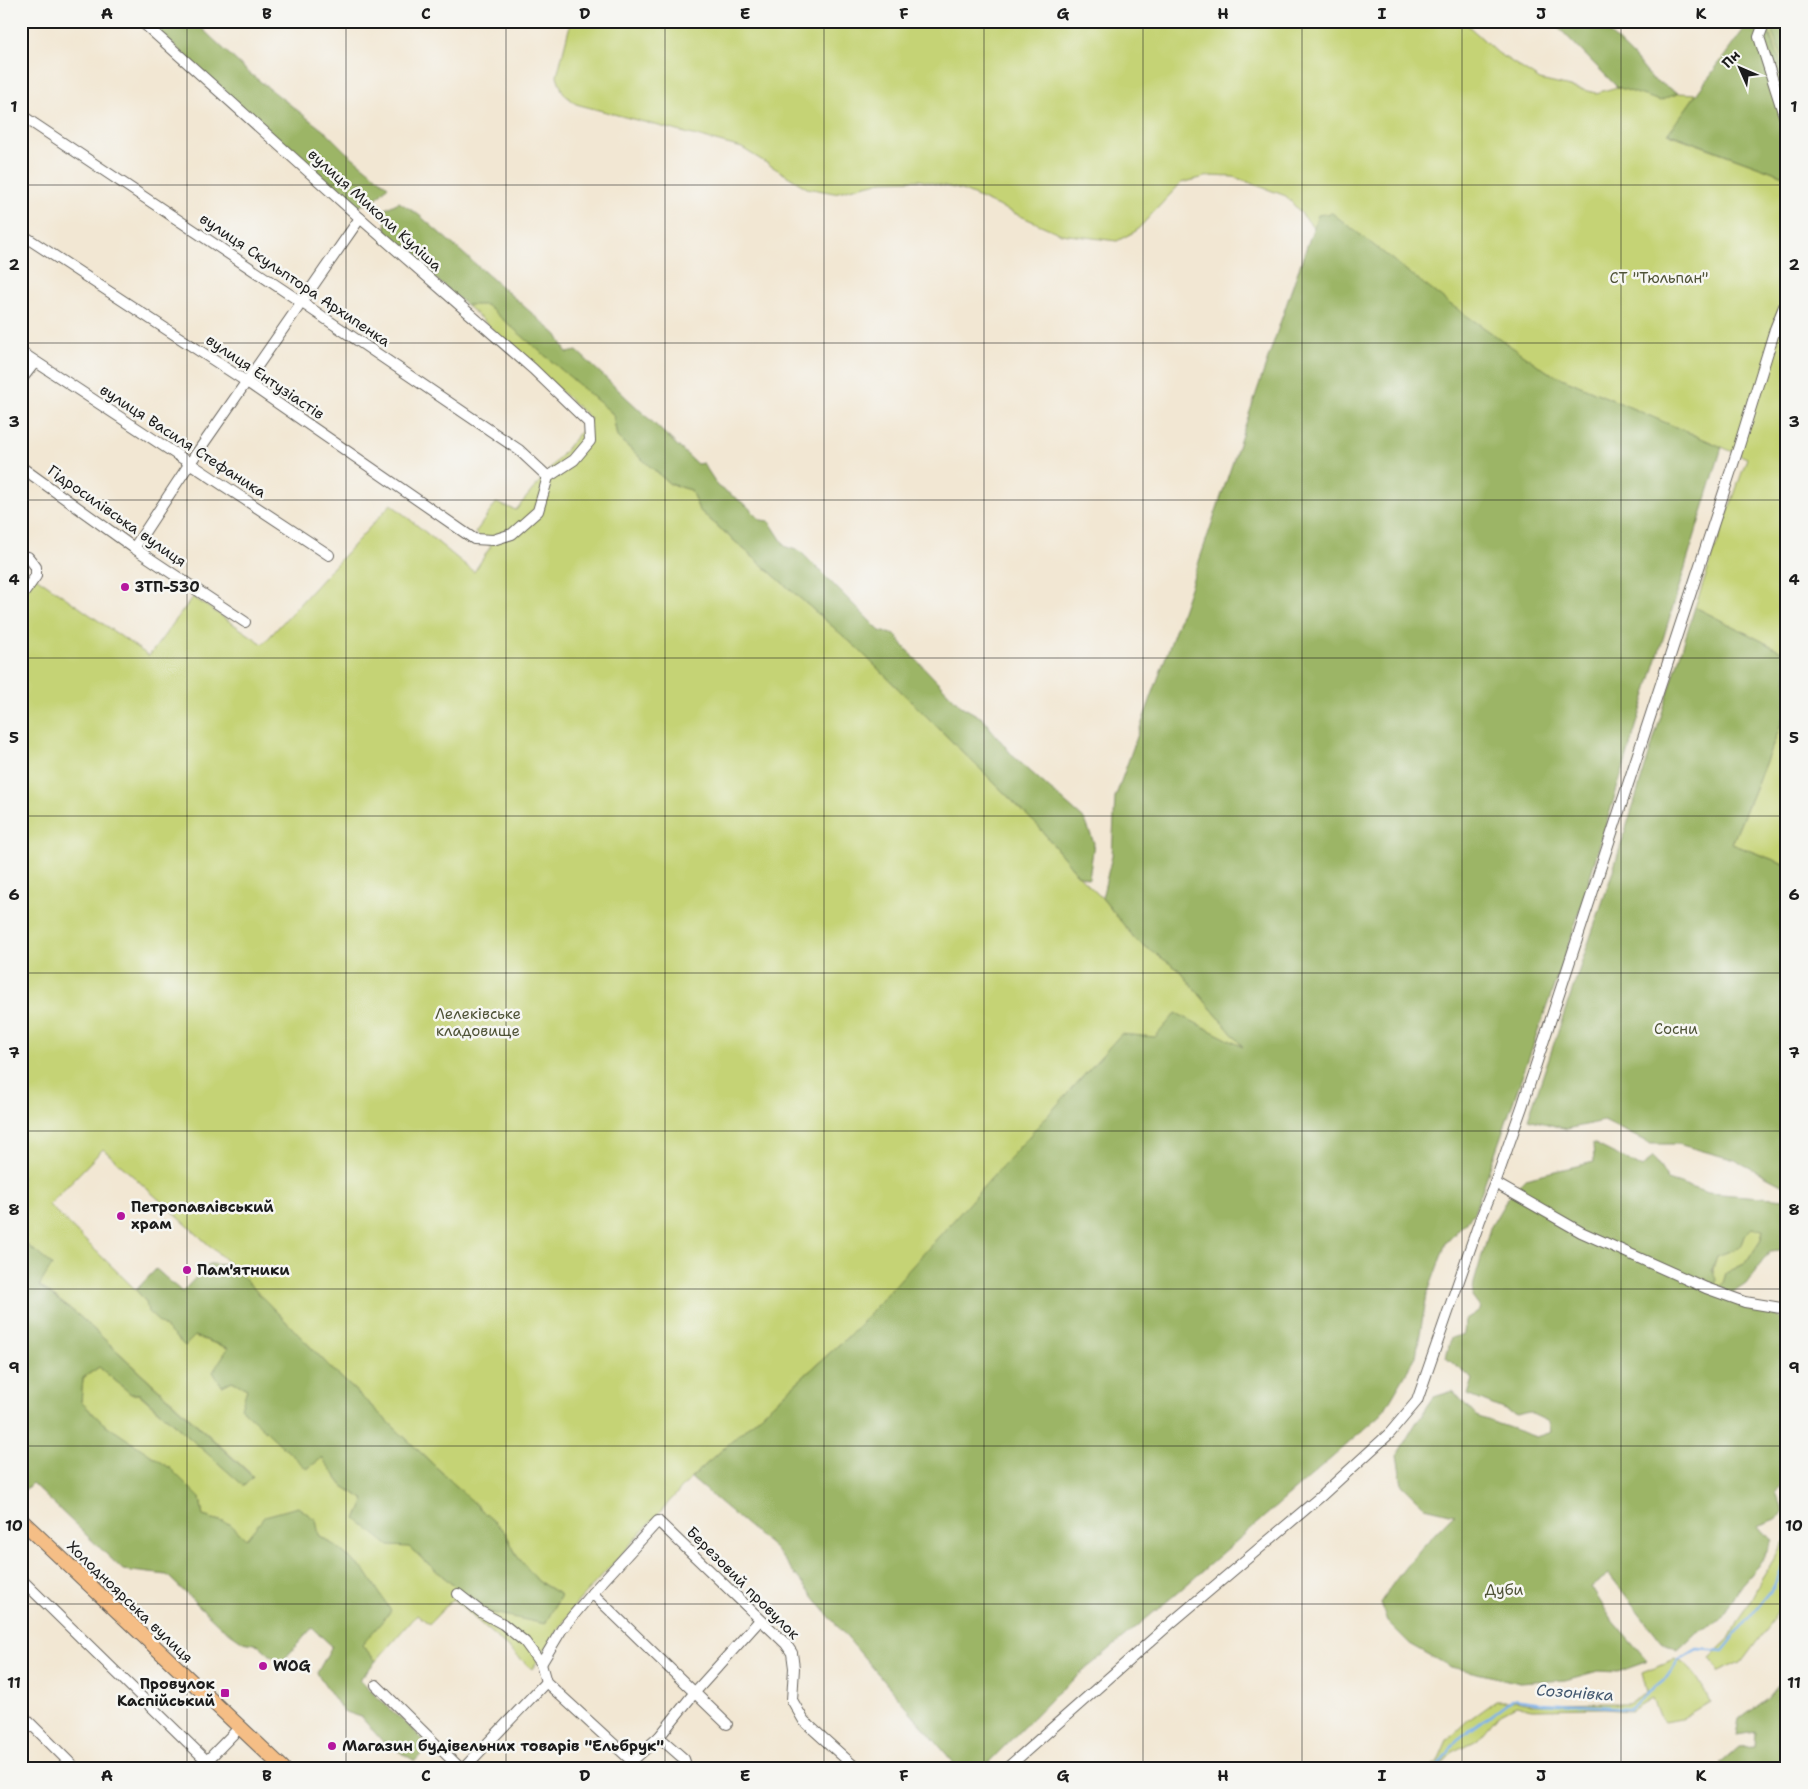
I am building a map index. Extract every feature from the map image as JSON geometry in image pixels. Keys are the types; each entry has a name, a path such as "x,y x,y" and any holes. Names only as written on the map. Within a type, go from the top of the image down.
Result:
{"main road":[{"name":"Холодноярська вулиця","path":"21,1520 283,1768"}],"street":[{"name":"вулиця Миколи Куліша","path":"141,21 360,218 533,369 588,423 590,441 574,460 548,477"},
{"path":"1765,21 1759,37 1787,125"},
{"name":"вулиця Скульптора Архипенка","path":"21,115 302,302 519,450 548,477"},
{"path":"134,548 190,463 360,218"},
{"name":"вулиця Ентузіастів","path":"21,234 247,382 474,539 493,540 512,534 538,511 548,477"},
{"path":"1007,1768 1171,1623 1320,1497 1390,1433 1417,1401 1480,1220 1495,1184 1522,1107 1688,598 1740,446 1775,329 1787,299"},
{"name":"вулиця Василя Стефаника","path":"21,352 329,555"},
{"path":"21,380 35,362"},
{"name":"Гідросилівська вулиця","path":"21,467 134,548 245,622"},
{"path":"21,597 36,576 36,567 25,556"},
{"path":"1495,1184 1581,1232 1706,1288 1745,1302 1787,1308"},
{"name":"Березовий провулок","path":"592,1593 658,1521 786,1644 792,1653 794,1668 792,1700 804,1721 856,1768"},
{"path":"21,1579 207,1766 239,1728"},
{"path":"541,1664 562,1629 592,1593 727,1724"},
{"path":"458,1594 481,1612 503,1624 524,1642 541,1664 546,1682 632,1761 659,1737 695,1692 760,1620"},
{"path":"464,1768 546,1682"},
{"path":"376,1685 460,1768"},
{"path":"21,1714 75,1768"},
{"path":"659,1737 684,1759 687,1768"}],"green space":[{"path":"147,21 194,21 248,72 328,134 346,152 388,186 373,202 361,205 356,209"},
{"name":"СТ \"Тюльпан\"","path":"571,21 1463,21 1498,53 1540,80 1596,93 1617,87 1674,96 1678,93 1696,94 1669,134 1787,177 1787,654 1695,607 1747,458 1548,372 1318,216 1314,228 1286,196 1234,177 1209,176 1181,183 1136,231 1117,241 1061,234 962,190 919,180 882,181 834,193 807,188 742,148 576,104 563,93 557,76"},
{"path":"1552,21 1597,21 1635,58 1651,78 1678,93 1660,101 1617,87"},
{"path":"1750,21 1758,21 1768,31 1787,78 1787,177 1668,133"},
{"path":"1772,21 1787,21 1787,78 1768,31"},
{"path":"1776,21 1787,21 1787,68 1772,33"},
{"path":"399,202 419,215 557,335 567,353 577,351 697,464 703,463 718,486 746,505 761,520 769,521 786,547 800,551 880,631 896,635 906,649 961,706 982,718 1013,756 1085,820 1094,843 1089,879 1078,875 1039,827 856,647 699,510 691,490 670,484 617,437 613,414 486,305 466,305 386,233 385,209"},
{"path":"1332,213 1447,302 1548,372 1722,447 1573,932 1474,1213 1446,1243 1427,1295 1416,1356 1382,1414 1177,1593 1055,1695 983,1768 958,1768 828,1615 774,1548 691,1478 852,1333 1121,1034 1155,1037 1176,1013 1243,1047 1179,970 1136,940 1102,898 1112,856 1115,798 1179,620 1318,215"},
{"name":"Лелеківське кладовище","path":"486,304 613,414 617,437 670,484 691,490 699,510 856,647 1039,827 1078,875 1102,898 1136,940 1179,970 1244,1048 1155,1037 852,1333 691,1478 575,1605 532,1669 453,1599 429,1624 417,1614 376,1661 362,1645 338,1548 319,1535 246,1540 230,1524 203,1516 200,1498 103,1423 81,1402 83,1378 99,1367 131,1394 139,1394 244,1485 253,1476 77,1314 39,1285 51,1265 21,1240 21,577 26,570 149,656 193,597 263,644 391,504 474,572 491,546 475,533 496,503 516,510 591,419 466,305","holes":["103,1149 231,1265 330,1367 505,1532 517,1556 538,1581 561,1595 545,1623 483,1611 409,1547 365,1500 343,1486 322,1457 307,1469 247,1389 232,1381 222,1386 228,1348 194,1336 185,1346 136,1290 49,1205"]},
{"name":"Сосни","path":"1695,607 1787,654 1787,710 1732,844 1787,865 1787,1187 1735,1160 1678,1144 1651,1144 1604,1121 1567,1129 1528,1119 1610,880"},
{"path":"1787,710 1787,865 1732,844"},
{"name":"Дуби","path":"1593,1143 1643,1168 1653,1156 1668,1180 1708,1193 1787,1199 1787,1249 1770,1251 1746,1284 1731,1294 1767,1310 1781,1319 1787,1320 1787,1479 1775,1492 1783,1513 1779,1518 1757,1526 1773,1540 1762,1561 1741,1585 1722,1619 1697,1632 1678,1650 1661,1641 1609,1574 1591,1587 1610,1617 1648,1661 1618,1672 1598,1671 1565,1680 1520,1683 1451,1667 1410,1644 1387,1621 1380,1603 1414,1556 1454,1514 1425,1507 1402,1485 1397,1455 1434,1397 1453,1391 1476,1416 1536,1437 1551,1432 1549,1422 1528,1412 1517,1415 1468,1395 1473,1379 1446,1358 1451,1338 1464,1334 1465,1320 1481,1309 1472,1297 1474,1283 1490,1228 1507,1199 1525,1178 1594,1162","holes":["1752,1228 1763,1230 1761,1240 1746,1263 1726,1273 1723,1283 1718,1288 1715,1284 1716,1278 1712,1270 1717,1256 1740,1247 1744,1236"]},
{"path":"1752,1228 1763,1230 1761,1240 1746,1263 1726,1273 1723,1284 1718,1288 1713,1277 1717,1256 1740,1247 1744,1236"},
{"path":"21,1240 52,1265 39,1286 77,1314 253,1477 244,1486 140,1394 131,1394 99,1367 83,1378 81,1402 103,1423 170,1468 200,1498 203,1516 230,1524 246,1539 265,1516 298,1507 316,1520 319,1535 338,1548 366,1572 391,1611 362,1645 376,1661 359,1680 430,1746 415,1761 383,1742 361,1717 343,1711 317,1673 332,1646 312,1628 280,1664 259,1645 243,1642 220,1626 167,1575 123,1570 32,1483 25,1490 21,1487"},
{"path":"209,1264 231,1265 330,1367 505,1532 517,1556 538,1581 561,1595 545,1624 483,1611 409,1547 389,1546 356,1519 365,1500 343,1486 322,1458 307,1469 241,1408 247,1389 232,1381 222,1386 213,1372 228,1348 195,1336 185,1346 148,1312 146,1302 136,1290 156,1269 182,1292"},
{"path":"1787,1537 1787,1593 1773,1619 1741,1662 1719,1672 1709,1658 1731,1637 1760,1582"},
{"path":"1675,1659 1692,1671 1710,1702 1681,1719 1665,1722 1659,1716 1652,1698 1632,1710 1604,1708 1533,1709 1516,1706 1497,1716 1477,1740 1453,1752 1438,1768 1430,1768 1437,1763 1447,1740 1467,1721 1495,1701 1532,1704 1628,1703 1647,1692 1642,1672"},
{"path":"1787,1675 1787,1768 1724,1768 1720,1764 1739,1747 1755,1746 1756,1732 1737,1735 1740,1719 1768,1698"}],"waterway":[{"name":"Созонівка","path":"1436,1768 1457,1740 1512,1699 1542,1703 1630,1708 1667,1678 1679,1660 1697,1649 1723,1651 1773,1588 1787,1557"}],"place":[{"name":"ЗТП-530","path":"125,587"},
{"name":"Петропавлівський храм","path":"121,1216"},
{"name":"Пам'ятники","path":"187,1270"},
{"name":"WOG","path":"263,1666"},
{"name":"Провулок Каспійський","path":"225,1693"},
{"name":"Магазин будівельних товарів \"Ельбрук\"","path":"332,1746"}]}
